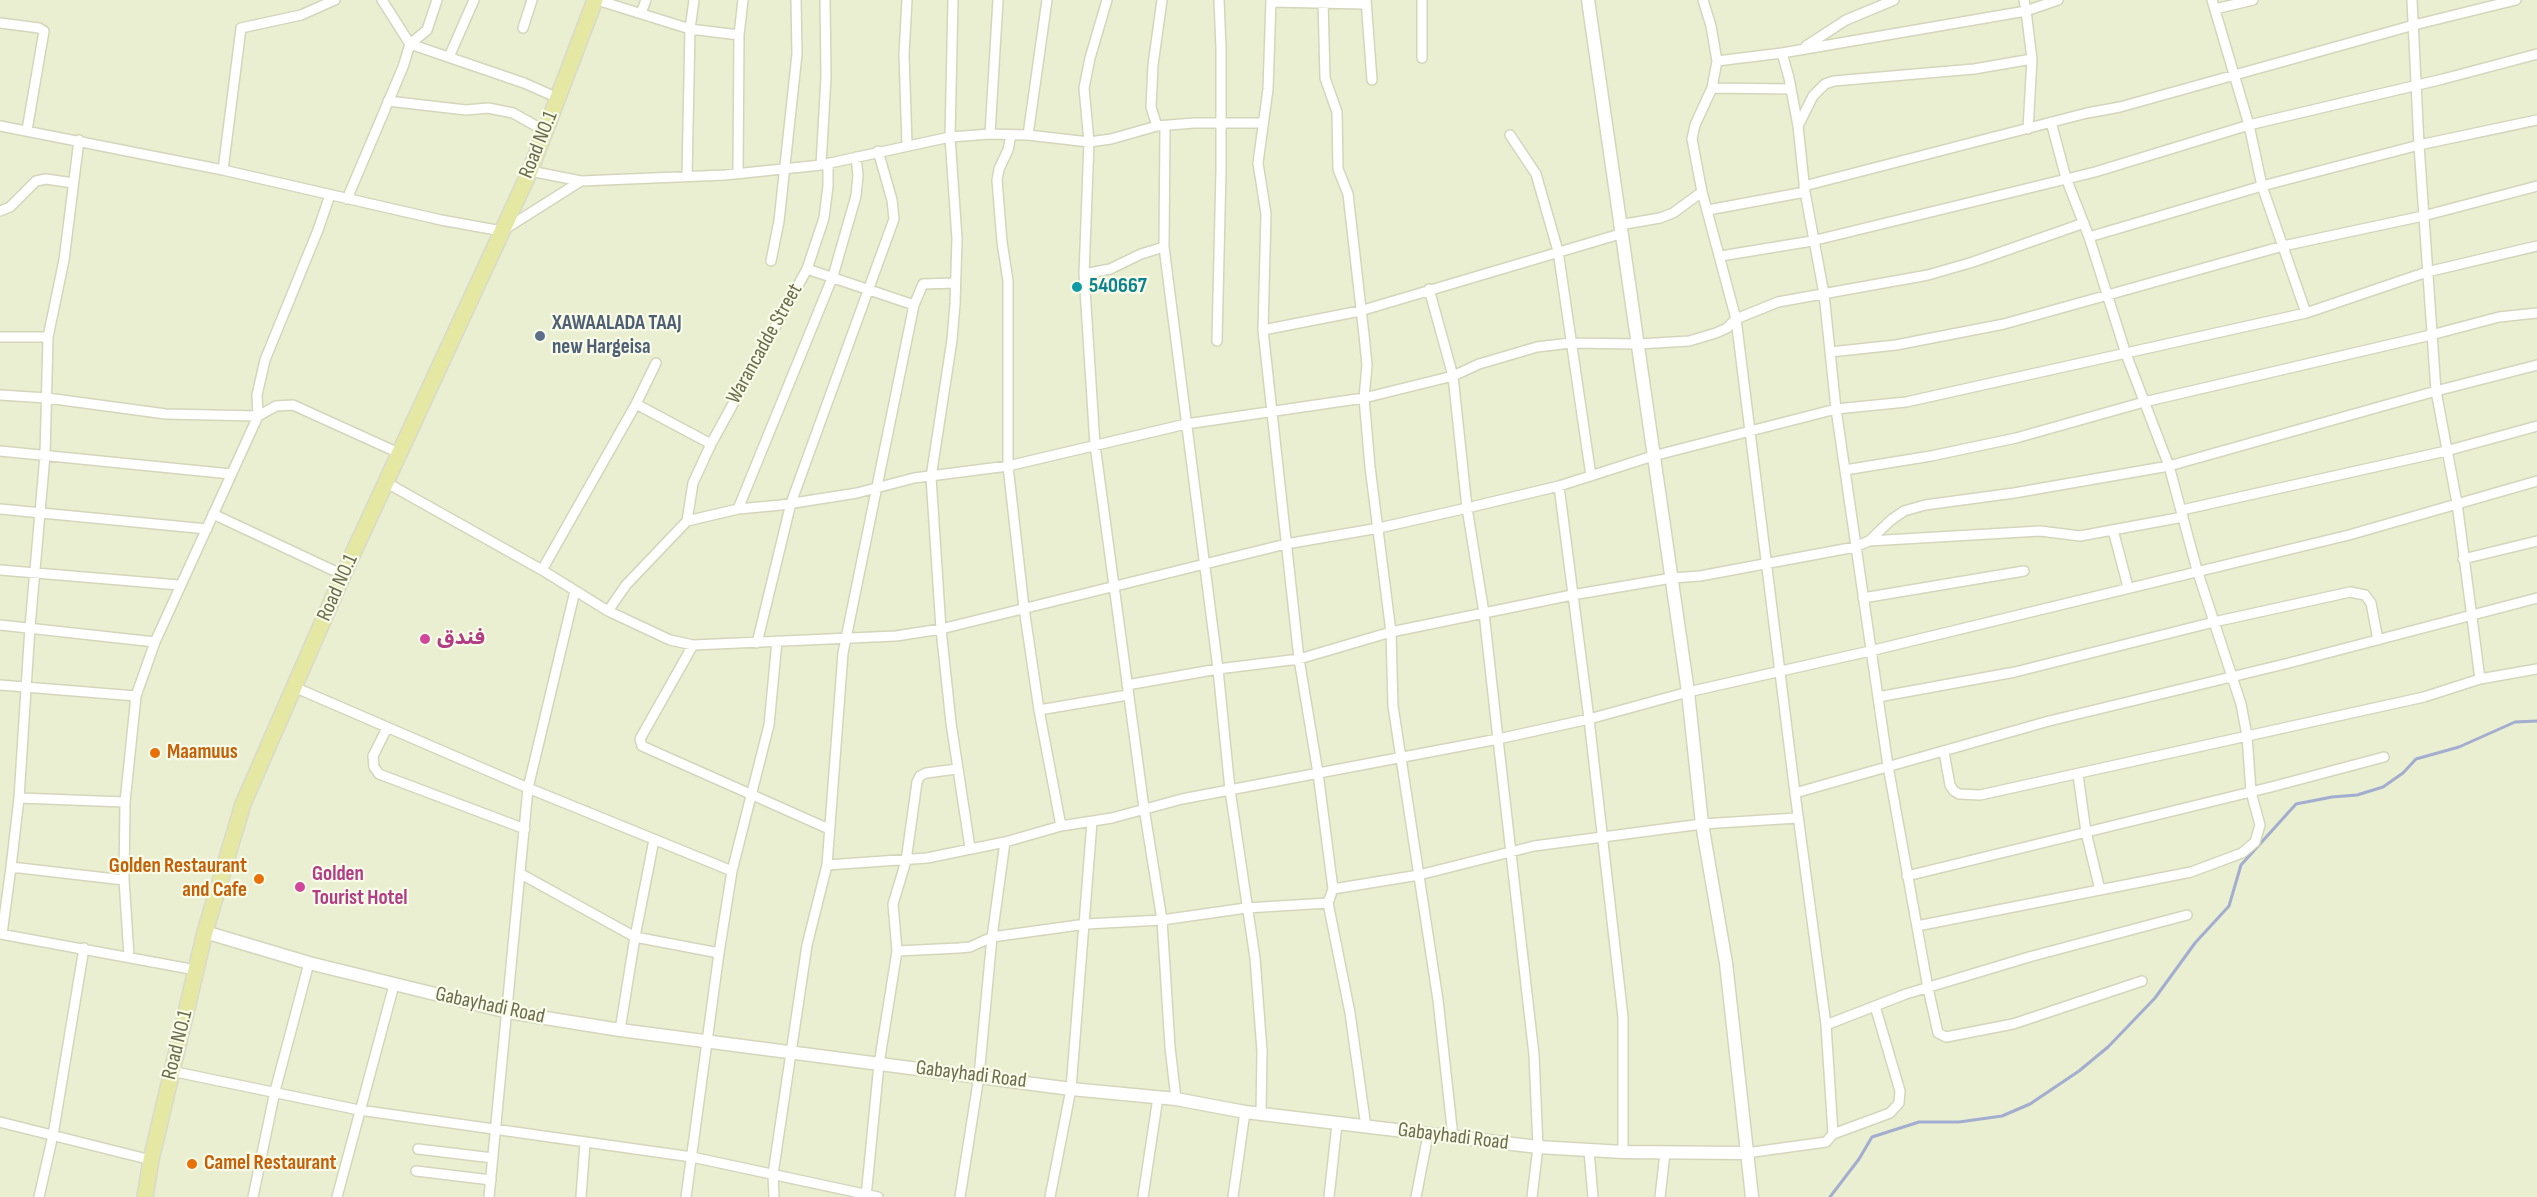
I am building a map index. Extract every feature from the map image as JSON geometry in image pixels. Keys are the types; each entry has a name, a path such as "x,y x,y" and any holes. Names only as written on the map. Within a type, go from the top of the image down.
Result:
{"highway":[{"name":"Road NO.1","path":"145,1197 171,1071 205,932 243,804 344,575 530,171 596,0"}],"street":[{"path":"223,170 241,28 301,15 335,0"},
{"path":"382,0 410,44 524,83 558,98"},
{"path":"347,199 410,44 427,30 437,0"},
{"path":"449,57 474,0"},
{"path":"523,28 532,0"},
{"path":"596,0 690,29 740,35"},
{"path":"641,14 646,0"},
{"path":"687,176 690,29 694,0"},
{"path":"738,173 742,0"},
{"path":"771,261 779,221 797,54 796,0"},
{"name":"Warancadde Street","path":"687,521 693,483 711,444 807,269 824,218 828,186 824,164 825,0"},
{"path":"907,0 904,54 907,145"},
{"path":"953,0 950,137 957,239 956,283 952,340 931,477 941,629 957,770 970,848"},
{"path":"990,134 998,0"},
{"path":"1028,135 1047,0"},
{"path":"1107,0 1085,80 1089,142 1084,274 1095,445 1144,808 1162,920 1170,1047 1176,1099"},
{"path":"1162,0 1153,66 1151,107 1161,126 1164,248 1218,669 1230,790 1259,993 1262,1051 1261,1114"},
{"path":"1217,341 1221,123 1219,0"},
{"path":"1366,0 1363,4 1271,1 1268,89 1258,163 1266,214 1263,330 1270,410 1299,659 1318,773 1333,889 1328,903 1350,1013 1366,1127"},
{"path":"1366,0 1372,80"},
{"path":"1422,0 1422,58"},
{"path":"1588,0 1619,229 1639,344 1688,692 1702,824 1726,963 1752,1197"},
{"path":"1703,0 1711,26 1717,61 1712,88 1695,125 1692,139 1702,192 1721,256 1736,319 1765,563 1781,670 1797,818 1826,1025 1833,1134"},
{"path":"1803,48 1846,20 1894,0"},
{"path":"2024,0 2032,59 2028,129"},
{"path":"1717,61 1782,53 2026,11 2058,0"},
{"path":"2253,0 2213,5 2249,125 2262,186 2306,313"},
{"path":"2412,0 2423,216 2436,391 2457,503 2480,679"},
{"path":"1708,210 1804,189 2051,122 2120,107 2414,25 2516,0"},
{"path":"1323,1 1325,78 1336,112 1338,169 1348,194 1367,365 1364,398 1371,478 1391,632 1391,685 1400,758 1438,1000 1453,1137"},
{"path":"0,24 39,28 44,31 27,130"},
{"path":"1782,53 1798,126 1812,241 1824,294 1836,409 1888,766 1938,1033 1946,1037 2013,1024 2142,981"},
{"path":"1721,256 1812,241 2095,172 2249,125 2537,54"},
{"path":"1798,126 1813,96 1825,84 1846,80 1974,69 2032,59"},
{"path":"1712,88 1791,89"},
{"path":"388,101 466,110 488,108 513,113 545,131"},
{"path":"2089,237 2262,186 2419,145 2537,120"},
{"path":"1917,926 2191,872 2242,853 2255,842 2260,825 2252,792 2244,718 2232,676 2197,570 2169,466 2126,354 2089,237 2066,178 2051,122"},
{"path":"530,171 581,181 784,170 824,164 950,137 990,134 1028,135 1089,142 1111,139 1161,126 1263,123"},
{"path":"0,126 223,170 347,199 502,231 581,181"},
{"path":"1011,135 997,180 1008,281 1008,466 1024,608 1039,710 1061,826"},
{"path":"1510,135 1536,174 1558,251 1591,476"},
{"path":"79,140 64,260 48,337 45,454 34,573 19,798 1,934 196,970"},
{"path":"757,643 791,503 894,219 892,200 878,151"},
{"path":"738,509 833,276 856,196 858,175 856,157"},
{"path":"0,211 10,207 36,181 46,179 73,183"},
{"path":"1830,352 1896,345 1994,326 2283,246 2423,216 2537,186"},
{"path":"1263,330 1360,311 1558,251 1673,213 1702,192"},
{"path":"129,956 124,880 125,802 136,696 179,585 258,416 257,395 265,360 330,195"},
{"path":"608,611 626,585 687,521 738,509 791,503 931,477 1008,466 1186,424 1364,398 1453,376 1508,354 1537,347 1570,343 1639,344 1689,341 1727,328 1736,319 1778,302 1928,275 1973,262 2084,223"},
{"path":"387,483 542,570 608,611 649,632 693,645 896,636 941,629 1286,544 1379,528 1559,486 1653,456 1836,409 1906,402 2306,313 2427,272 2537,246"},
{"path":"1084,274 1110,269 1141,254 1164,248"},
{"path":"807,269 914,305"},
{"path":"774,1197 773,1174 807,945 827,865 845,638 914,305 923,284 956,283"},
{"path":"1429,289 1453,376 1467,508 1484,613 1534,1055 1538,1147 1532,1197"},
{"path":"1845,470 1931,456 2016,438 2144,402 2499,317 2537,313"},
{"path":"0,336 48,337"},
{"path":"542,570 636,404 656,363"},
{"path":"1039,710 1218,669 1299,659 1391,632 1572,595 1672,578 1700,576 1856,547 1869,541 1891,520 1904,512 1925,505 2169,466 2537,365"},
{"path":"0,395 47,398 166,414 258,416 276,406 293,405 401,454"},
{"path":"636,404 711,444"},
{"path":"1869,541 2040,531 2080,536 2446,451 2537,426"},
{"path":"0,451 231,474"},
{"path":"827,865 906,861 1005,842 1061,826 1092,822 1144,808 1230,790 1498,739 2349,535 2537,481"},
{"path":"1559,486 1589,718 1623,1017 1623,1152"},
{"path":"0,509 207,529"},
{"path":"213,514 344,575"},
{"path":"2113,530 2128,587"},
{"path":"2463,559 2537,541"},
{"path":"0,570 179,585"},
{"path":"1863,598 2024,571"},
{"path":"489,1197 528,788 575,591"},
{"path":"1878,697 2015,672 2214,622 2350,592 2365,595 2371,603 2378,640"},
{"path":"1796,793 2049,721 2378,640 2537,598"},
{"path":"0,625 155,642"},
{"path":"686,1197 706,1041 732,871 769,725 777,641"},
{"path":"693,645 640,739 642,746 829,829"},
{"path":"1944,752 1950,785 1959,794 1980,795 2424,697 2480,679 2537,669"},
{"path":"0,685 136,696"},
{"path":"294,687 528,788 732,871"},
{"path":"387,728 373,756 374,767 379,774 525,829"},
{"path":"1907,876 2252,792 2384,757"},
{"path":"866,1196 879,1064 897,951 893,904 906,861 917,782 920,776 926,773 957,770"},
{"path":"2078,775 2086,832 2100,890"},
{"path":"19,798 125,802"},
{"path":"1333,889 1419,875 1511,852 1602,837 1702,824 1797,818"},
{"path":"1050,1197 1071,1089 1086,924 1092,822"},
{"path":"620,1030 654,840"},
{"path":"960,1197 979,1076 992,937 1005,842"},
{"path":"11,867 124,880"},
{"path":"521,874 635,937 719,953"},
{"path":"897,951 959,948 992,937 1086,924 1162,920 1246,908 1328,903"},
{"path":"1826,1025 1906,994 2029,957 2187,915"},
{"name":"Gabayhadi Road","path":"205,932 309,963 508,1012 620,1030 1071,1089 1176,1099 1245,1112 1428,1135 1589,1151 1746,1153"},
{"path":"39,1197 53,1135 84,948"},
{"path":"253,1197 275,1091 309,963"},
{"path":"337,1197 394,985"},
{"path":"1746,1153 1826,1142 1833,1134 1890,1113 1899,1103 1900,1091 1875,1006"},
{"path":"171,1071 359,1110 692,1157 878,1197"},
{"path":"1143,1197 1158,1097"},
{"path":"1233,1197 1245,1112"},
{"path":"0,1122 151,1160"},
{"path":"1329,1197 1337,1124"},
{"path":"1416,1197 1428,1135"},
{"path":"581,1197 585,1143"},
{"path":"418,1149 493,1158"},
{"path":"1589,1151 1593,1197"},
{"path":"1660,1197 1665,1152"},
{"path":"416,1171 491,1180"}],"shaded area":[{"path":"0,0 2537,0 2537,1197 0,1197"}],"waterway":[{"path":"1830,1197 1859,1159 1872,1137 1919,1122 1959,1122 2002,1116 2030,1104 2079,1071 2108,1047 2155,998 2195,943 2229,906 2241,865 2296,804 2357,795 2383,787 2403,773 2416,759 2459,747 2515,722 2537,721"}],"place":[{"name":"540667","path":"1077,287"},
{"name":"XAWAALADA TAAJ new Hargeisa","path":"540,336"},
{"name":"فندق","path":"425,639"},
{"name":"Maamuus","path":"155,753"},
{"name":"Golden Restaurant and Cafe","path":"259,879"},
{"name":"Golden Tourist Hotel","path":"300,887"},
{"name":"Camel Restaurant","path":"192,1164"}]}
